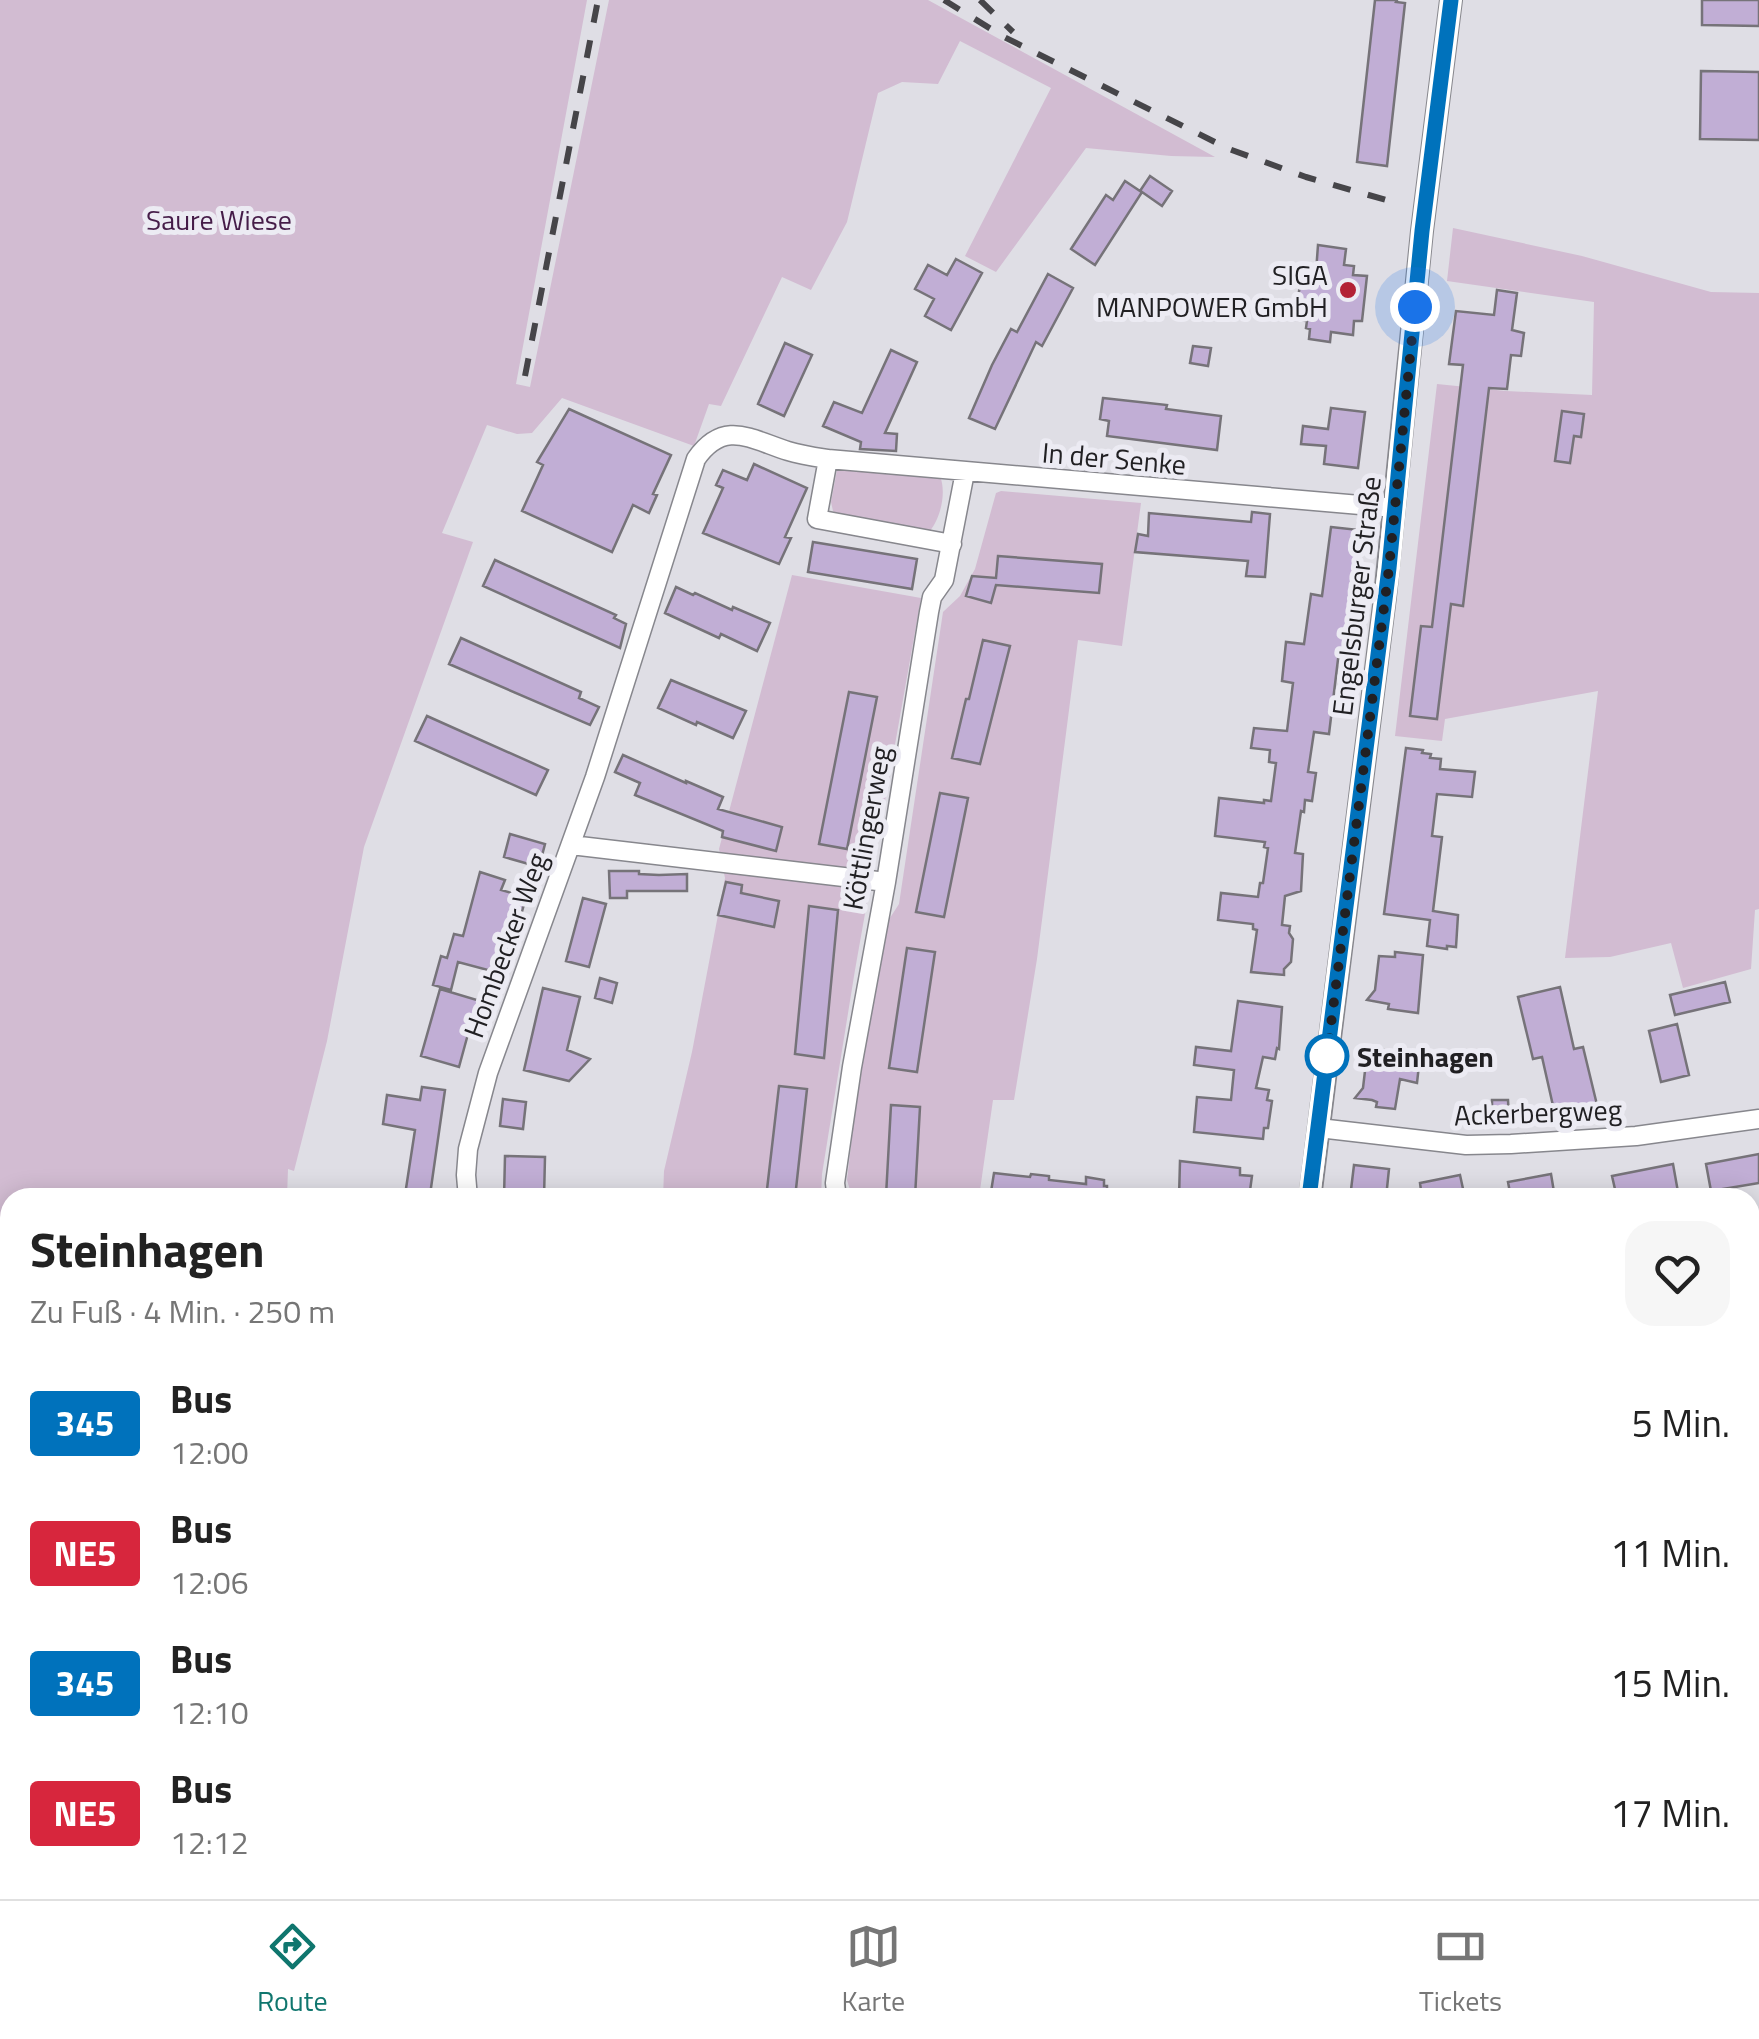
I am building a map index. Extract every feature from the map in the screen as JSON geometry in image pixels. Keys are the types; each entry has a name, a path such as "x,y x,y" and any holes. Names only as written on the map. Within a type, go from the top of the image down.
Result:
{"street":[{"name":"Engelsburger Straße","path":"1311,1188 1395,508 1422,231 1452,0"},
{"name":"In der Senke","path":"571,845 696,459 707,443 730,434 754,436 790,452 828,459 1395,508"},
{"path":"828,459 817,519 952,544"},
{"name":"Köttlingerweg","path":"836,1188 852,1067 932,597 944,580 965,472"},
{"name":"Hombecker Weg","path":"467,1188 468,1149 483,1090 571,845 886,882"},
{"name":"Ackerbergweg","path":"1318,1128 1466,1145 1636,1136 1759,1119"}],"green space":[{"name":"Saure Wiese","path":"0,0 587,0 516,384 530,387 609,0 928,0 1215,157 1086,148 996,272 965,256 1051,88 960,41 938,84 902,82 878,93 847,222 811,290 782,277 721,406 709,404 694,446 562,398 532,433 517,434 487,425 442,533 473,542 364,847 327,1041 294,1171 288,1169 287,1188 0,1188"},
{"path":"1453,228 1582,256 1711,292 1759,293 1759,909 1755,910 1751,969 1683,988 1671,943 1610,957 1565,958 1598,691 1445,719 1442,741 1395,736 1437,384 1592,395 1594,302 1447,281"},
{"path":"844,464 940,476 942,498 932,528 928,533 843,519 833,511 831,502 837,470"},
{"path":"996,493 1141,503 1122,646 1078,640 1037,959 1014,1100 993,1100 980,1188 849,1188 847,1180 856,1102 886,924 899,904 943,612 960,596 975,569"},
{"path":"792,575 921,598 855,970 821,1188 663,1188 725,878 719,849"}],"building":[{"path":"1375,0 1405,3 1387,166 1357,162"},
{"path":"1702,0 1759,0 1759,26 1702,25"},
{"path":"1701,71 1759,72 1759,140 1700,139"},
{"path":"1150,176 1172,191 1162,206 1142,192 1095,265 1071,249 1106,195 1113,200 1125,181 1140,191"},
{"path":"1318,245 1346,249 1344,265 1354,266 1353,275 1367,276 1362,321 1354,321 1353,335 1331,332 1330,342 1309,339 1307,321 1295,320 1302,270 1316,272"},
{"path":"956,259 982,273 951,330 925,316 934,299 915,289 928,265 947,275"},
{"path":"1048,274 1073,288 1042,346 1036,342 995,429 969,418 1011,329 1017,332"},
{"path":"1497,290 1517,293 1512,330 1524,333 1521,356 1511,355 1507,389 1489,388 1463,606 1451,604 1437,719 1410,716 1421,626 1432,627 1463,365 1449,364 1456,311 1494,315"},
{"path":"785,343 812,355 784,416 758,404"},
{"path":"1193,346 1211,348 1208,366 1190,363"},
{"path":"891,350 917,362 885,433 897,434 896,451 860,449 861,442 823,426 834,402 862,413"},
{"path":"1103,398 1221,416 1217,450 1107,436 1109,421 1100,419"},
{"path":"1331,408 1365,412 1358,468 1324,464 1326,446 1301,444 1303,426 1328,429"},
{"path":"569,409 671,455 649,513 633,505 612,552 522,511 543,465 537,462"},
{"path":"1562,411 1584,414 1581,437 1574,436 1570,463 1555,461"},
{"path":"754,464 807,488 785,537 791,538 779,564 703,533 723,488 716,485 723,470 747,480"},
{"path":"1252,512 1270,514 1265,577 1246,576 1248,561 1135,552 1138,534 1148,536 1149,513 1251,522"},
{"path":"1331,527 1359,530 1347,642 1344,652 1339,651 1329,734 1314,732 1308,772 1316,773 1312,801 1305,800 1304,812 1301,811 1295,853 1303,854 1301,891 1285,896 1282,925 1290,926 1291,962 1284,975 1251,972 1257,930 1253,924 1218,920 1221,893 1258,897 1268,848 1264,847 1265,842 1215,836 1219,798 1271,801 1276,763 1269,762 1270,750 1251,748 1254,728 1287,731 1293,683 1282,681 1286,642 1304,644 1311,594 1322,596"},
{"path":"813,542 917,559 912,589 808,572"},
{"path":"998,556 1102,564 1099,593 996,585 991,603 966,596 972,576 996,578"},
{"path":"495,560 616,615 614,618 626,624 620,648 483,586"},
{"path":"676,587 770,623 757,651 665,613"},
{"path":"461,638 581,692 579,698 599,707 590,725 449,664"},
{"path":"983,640 1010,646 980,764 952,758"},
{"path":"671,680 746,711 733,738 658,708"},
{"path":"849,692 877,697 847,849 819,844"},
{"path":"427,716 548,770 536,795 415,741"},
{"path":"1406,748 1423,750 1422,753 1431,754 1430,758 1441,759 1440,769 1475,772 1472,797 1437,794 1432,836 1442,837 1433,911 1458,915 1456,947 1427,946 1430,920 1384,914"},
{"path":"623,755 723,797 718,809 782,827 776,851 722,837 723,831 635,795 640,783 615,772"},
{"path":"940,793 968,798 944,917 916,912"},
{"path":"510,834 545,844 539,867 504,857"},
{"path":"609,871 687,874 687,891 627,891 627,898 610,898"},
{"path":"480,872 505,880 501,890 526,897 514,940 509,938 499,973 458,962 451,990 433,985 441,956 447,958 454,934 463,936"},
{"path":"726,882 742,885 741,893 779,901 774,927 718,915"},
{"path":"583,898 606,904 589,967 566,961"},
{"path":"809,906 838,910 824,1058 795,1054"},
{"path":"907,948 935,952 917,1072 889,1068"},
{"path":"1395,952 1423,955 1418,1013 1388,1009 1389,1004 1367,1000 1375,990 1379,956 1395,957"},
{"path":"600,978 617,983 612,1003 595,998"},
{"path":"1725,982 1730,1002 1675,1015 1670,995"},
{"path":"1560,987 1574,1049 1583,1047 1598,1109 1556,1119 1542,1057 1533,1059 1518,997"},
{"path":"543,988 580,997 567,1050 590,1059 569,1081 524,1070"},
{"path":"440,989 487,1003 480,1026 471,1023 459,1067 421,1056"},
{"path":"1238,1001 1282,1007 1279,1049 1275,1059 1263,1057 1256,1088 1269,1090 1267,1100 1272,1101 1263,1139 1194,1132 1197,1097 1231,1100 1234,1070 1194,1065 1196,1047 1231,1051"},
{"path":"1677,1024 1689,1075 1661,1082 1649,1031"},
{"path":"1383,1050 1413,1053 1411,1064 1419,1065 1417,1083 1400,1079 1395,1109 1376,1107 1377,1102 1355,1098 1363,1088 1367,1054 1383,1055"},
{"path":"779,1086 807,1089 796,1188 767,1188"},
{"path":"422,1087 445,1090 431,1188 406,1188 415,1130 383,1124 387,1095 420,1100"},
{"path":"503,1099 526,1102 523,1129 500,1126"},
{"path":"1492,1100 1508,1100 1509,1118 1492,1118"},
{"path":"891,1105 920,1107 916,1188 886,1188"},
{"path":"1759,1154 1759,1183 1710,1188 1706,1164"},
{"path":"505,1156 545,1157 544,1188 504,1188"},
{"path":"1180,1161 1240,1168 1240,1175 1252,1176 1250,1188 1179,1188"},
{"path":"1673,1164 1677,1188 1615,1188 1612,1176"},
{"path":"1354,1165 1389,1169 1387,1188 1351,1188"},
{"path":"994,1173 1049,1176 1049,1180 1086,1184 1086,1177 1104,1180 1107,1186 1107,1188 992,1188"},
{"path":"1551,1174 1553,1188 1509,1188 1508,1182"},
{"path":"1460,1175 1463,1188 1421,1188 1420,1183"}],"railway":[{"path":"525,376 598,0"},
{"path":"944,0 1004,37 1229,149 1386,200"},
{"path":"980,0 1013,32"}],"bus line":[{"name":"345","path":"1310,1188 1389,568 1422,231 1451,0"}],"place":[{"name":"SIGA MANPOWER GmbH","path":"1348,290"},
{"name":"Steinhagen","path":"1327,1056"}],"route":[{"path":"1327,1056 1389,568 1415,307"}]}
